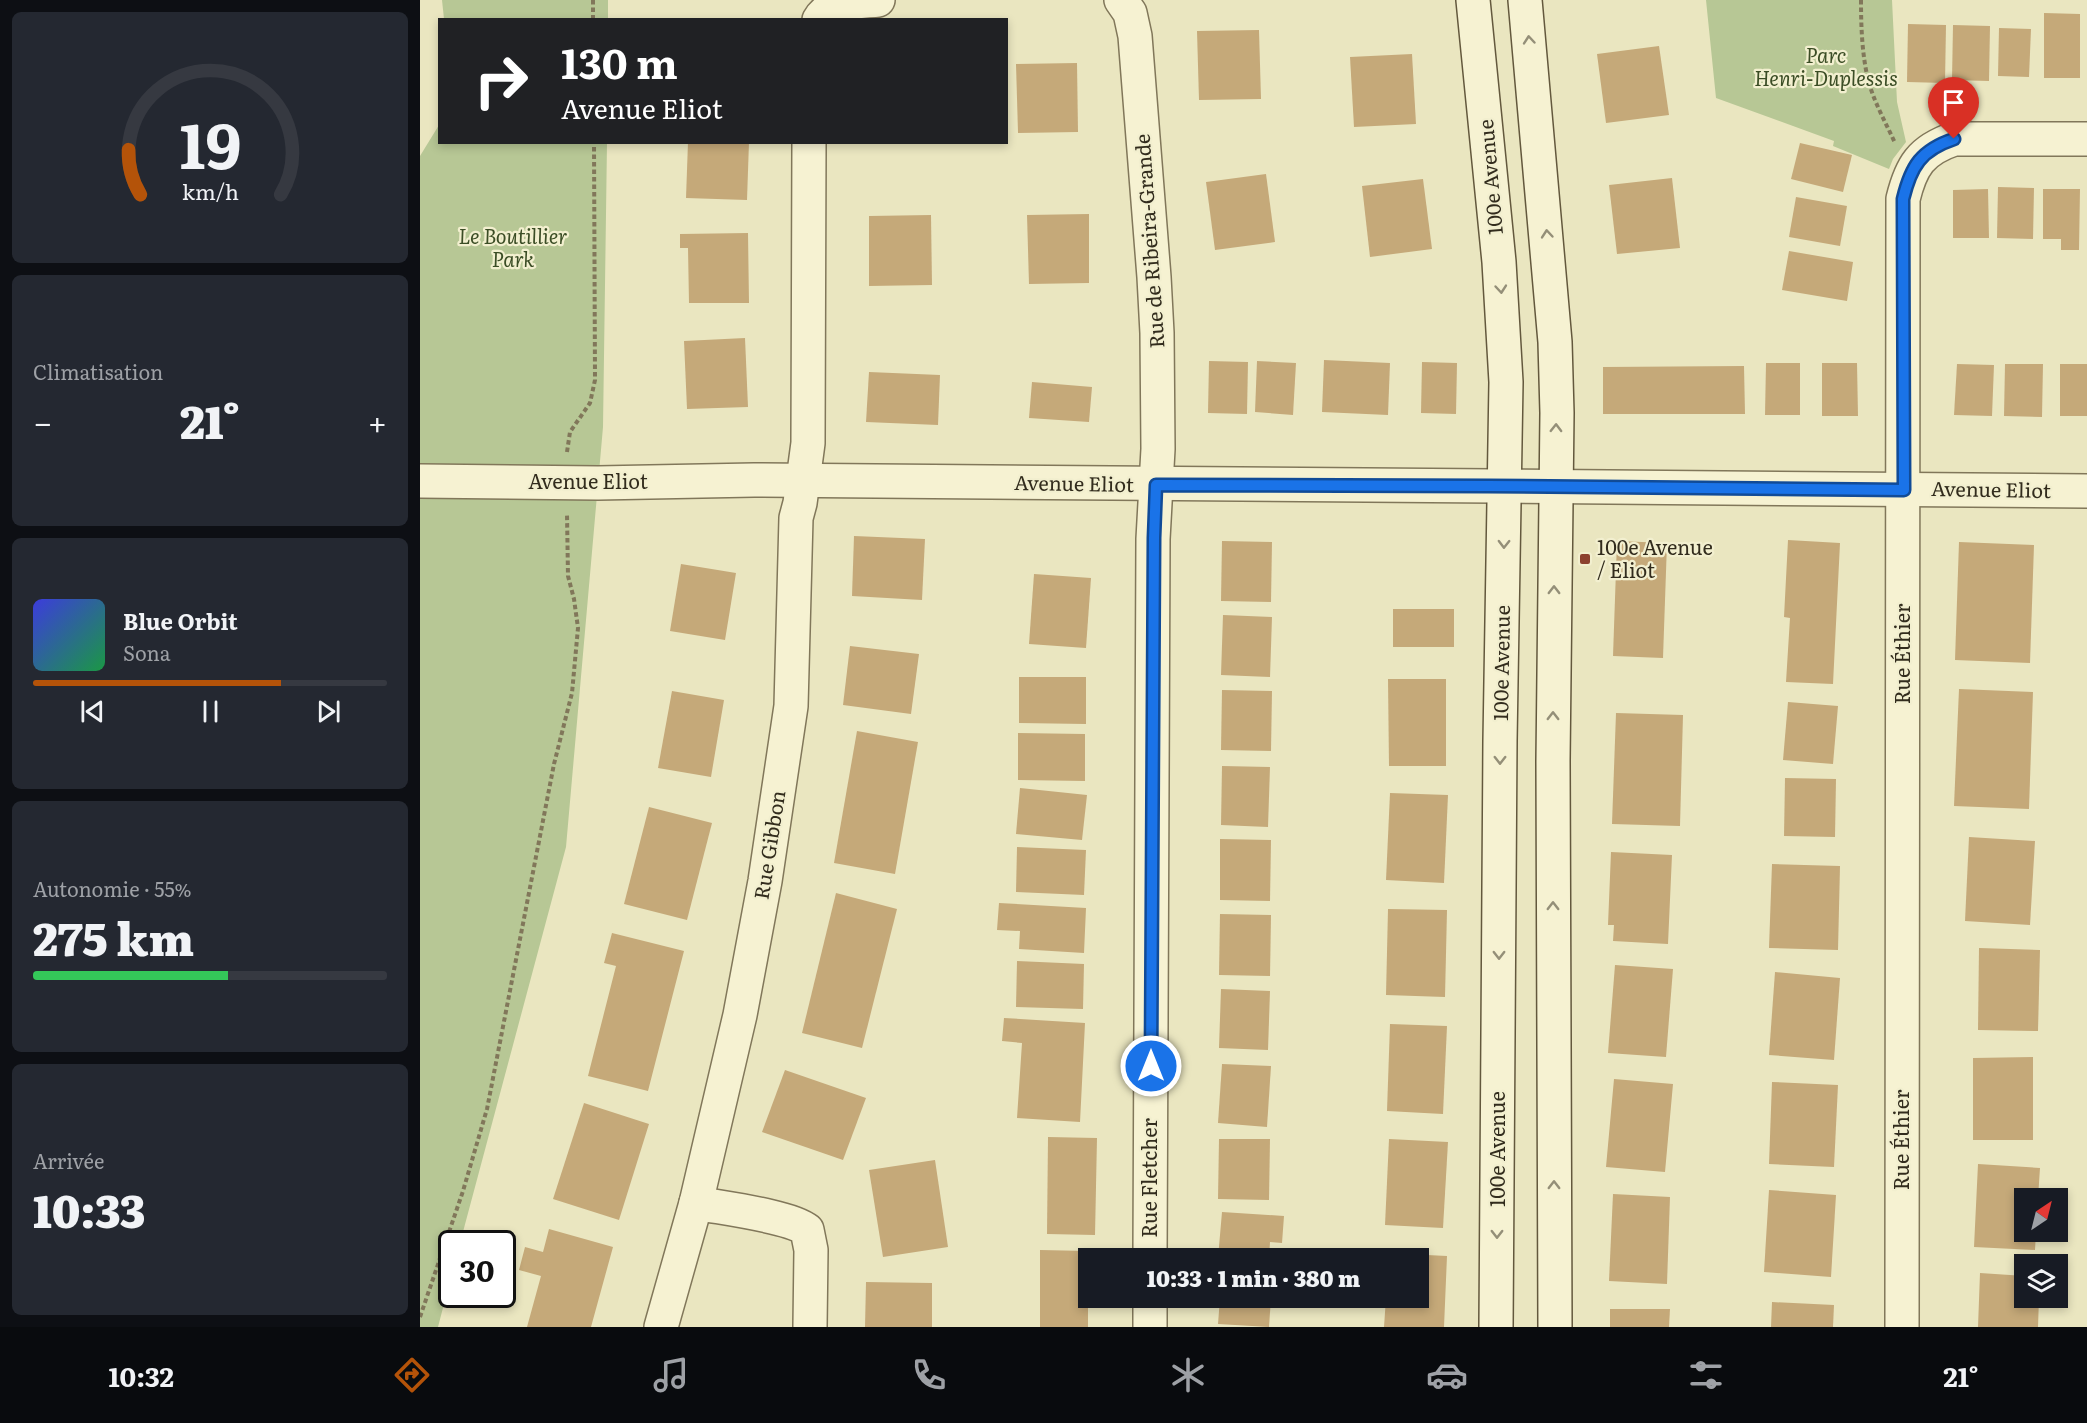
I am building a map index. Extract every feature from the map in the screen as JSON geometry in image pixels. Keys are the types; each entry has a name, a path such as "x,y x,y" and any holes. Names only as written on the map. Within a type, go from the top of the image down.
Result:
{"street":[{"path":"820,18 821,15 839,5 878,0"},
{"name":"Rue de Ribeira-Grande","path":"1121,0 1130,14 1135,36 1154,277 1158,449 1156,485"},
{"name":"100e Avenue","path":"1473,0 1505,330 1506,486 1500,752 1497,1327"},
{"path":"1525,0 1555,342 1553,761 1555,1327"},
{"name":"Rue Éthier","path":"1902,1327 1903,199 1908,179 1924,153 1938,144 1954,139 2087,139"},
{"path":"803,482 808,443 809,144"},
{"name":"Avenue Eliot","path":"420,481 598,483 754,480 2087,491"},
{"name":"Rue Gibbon","path":"661,1327 696,1203 740,1015 765,881 791,706 796,532 803,482"},
{"name":"Rue Fletcher","path":"1150,1248 1153,550 1156,485"},
{"path":"696,1203 782,1220 801,1225 807,1230 811,1250 810,1327"},
{"path":"1150,1308 1150,1327"}],"path":[{"path":"593,0 593,18"},
{"path":"1861,0 1861,22 1869,82 1876,104 1899,150"},
{"path":"567,460 570,432 590,402 595,381 594,144"},
{"path":"420,1317 463,1191 487,1109 554,764 572,693 578,628 568,576 566,505"}],"green space":[{"path":"442,0 608,0 608,18 444,18"},
{"name":"Parc Henri-Duplessis","path":"1706,0 1892,0 1897,102 1906,142 1893,159 1889,169 1833,146 1834,141 1716,98"},
{"name":"Le Boutillier Park","path":"438,127 438,144 607,144 603,427 566,847 463,1230 438,1230 438,1308 443,1308 438,1327 420,1327 420,156"}],"building":[{"path":"2044,13 2080,14 2080,78 2044,78"},
{"path":"1908,24 1946,25 1945,83 1907,82"},
{"path":"1953,25 1990,26 1989,81 1952,80"},
{"path":"1999,28 2031,29 2029,77 1998,76"},
{"path":"1259,30 1261,99 1199,100 1197,31"},
{"path":"1659,46 1669,115 1606,123 1597,54"},
{"path":"1412,54 1416,124 1354,127 1350,57"},
{"path":"1077,63 1078,132 1018,133 1016,64"},
{"path":"1800,143 1852,155 1843,192 1791,179"},
{"path":"688,144 749,144 747,200 686,198"},
{"path":"1266,174 1275,242 1215,250 1206,182"},
{"path":"1672,178 1680,248 1617,254 1609,185"},
{"path":"1423,179 1432,249 1370,257 1362,186"},
{"path":"1998,187 2034,188 2033,239 1997,238"},
{"path":"1988,189 1989,238 1953,238 1953,190"},
{"path":"2043,189 2080,189 2079,250 2061,250 2061,239 2043,239"},
{"path":"1796,197 1847,206 1840,246 1789,237"},
{"path":"1089,214 1089,283 1029,284 1027,215"},
{"path":"931,215 932,285 869,286 869,216"},
{"path":"748,233 749,303 689,303 688,248 680,248 680,234"},
{"path":"1789,251 1853,262 1847,301 1782,290"},
{"path":"745,338 748,407 687,409 684,341"},
{"path":"1324,360 1390,363 1388,415 1322,412"},
{"path":"1209,361 1248,362 1247,414 1208,413"},
{"path":"1257,361 1296,363 1293,415 1255,412"},
{"path":"1422,362 1457,363 1456,414 1421,413"},
{"path":"1766,363 1800,363 1800,415 1765,415"},
{"path":"1822,363 1857,363 1858,416 1822,416"},
{"path":"1957,364 1994,365 1992,416 1954,415"},
{"path":"2005,364 2043,364 2042,417 2004,416"},
{"path":"2060,364 2087,364 2087,416 2060,416"},
{"path":"1744,366 1745,414 1603,414 1603,367"},
{"path":"869,372 940,375 938,425 866,422"},
{"path":"1032,382 1092,387 1089,422 1029,418"},
{"path":"854,536 925,539 922,600 852,596"},
{"path":"1788,540 1840,543 1833,684 1786,682 1790,618 1784,617"},
{"path":"1222,541 1272,542 1271,602 1221,601"},
{"path":"1617,541 1667,543 1663,658 1613,656"},
{"path":"1959,542 2034,545 2030,663 1955,660"},
{"path":"681,564 736,573 725,640 670,631"},
{"path":"1034,574 1091,578 1086,648 1029,644"},
{"path":"1393,609 1454,609 1454,647 1393,647"},
{"path":"1223,615 1272,617 1270,677 1221,675"},
{"path":"850,646 919,654 911,714 843,705"},
{"path":"1019,677 1086,677 1086,724 1019,723"},
{"path":"1388,679 1446,679 1446,766 1389,766"},
{"path":"1959,689 2033,692 2029,809 1954,806"},
{"path":"1222,690 1272,691 1271,751 1221,750"},
{"path":"672,691 724,700 711,777 658,768"},
{"path":"1788,702 1838,706 1833,764 1783,760"},
{"path":"1616,713 1683,715 1680,826 1612,824"},
{"path":"857,731 918,742 895,874 834,863"},
{"path":"1018,733 1085,734 1085,781 1018,780"},
{"path":"1222,766 1270,767 1268,827 1221,825"},
{"path":"1785,778 1836,779 1835,837 1784,836"},
{"path":"1020,788 1087,795 1082,840 1016,834"},
{"path":"1390,793 1448,795 1444,883 1386,880"},
{"path":"649,807 712,823 687,920 624,904"},
{"path":"1969,837 2035,841 2030,925 1965,921"},
{"path":"1220,839 1271,840 1270,901 1220,900"},
{"path":"1017,847 1086,850 1084,895 1016,892"},
{"path":"1611,852 1672,855 1668,944 1613,941 1614,925 1608,925"},
{"path":"1772,864 1840,866 1838,950 1769,948"},
{"path":"836,893 897,909 862,1048 802,1033"},
{"path":"999,903 1086,908 1084,953 1019,949 1020,931 997,930"},
{"path":"1388,909 1447,910 1445,997 1386,995"},
{"path":"1220,914 1271,915 1270,976 1219,975"},
{"path":"612,933 684,951 648,1091 588,1076 616,966 604,963"},
{"path":"1979,948 2040,950 2038,1031 1978,1030"},
{"path":"1017,961 1084,964 1083,1009 1016,1007"},
{"path":"1615,965 1673,969 1666,1057 1608,1053"},
{"path":"1775,972 1840,978 1834,1060 1769,1055"},
{"path":"1221,989 1270,991 1268,1050 1219,1048"},
{"path":"1004,1018 1085,1023 1080,1122 1017,1118 1022,1043 1002,1041"},
{"path":"1390,1024 1447,1026 1443,1114 1387,1111"},
{"path":"2033,1057 2033,1140 1973,1140 1973,1058"},
{"path":"1222,1064 1271,1066 1267,1127 1218,1123"},
{"path":"785,1070 866,1098 843,1160 762,1132"},
{"path":"1614,1079 1673,1084 1665,1172 1606,1167"},
{"path":"1772,1082 1838,1085 1834,1167 1769,1164"},
{"path":"584,1103 649,1124 619,1220 553,1199"},
{"path":"1048,1137 1097,1138 1095,1235 1047,1234"},
{"path":"1219,1139 1270,1139 1269,1200 1218,1199"},
{"path":"1389,1139 1448,1142 1443,1228 1385,1225"},
{"path":"935,1160 948,1247 883,1257 869,1170"},
{"path":"1978,1164 2040,1168 2039,1188 2014,1188 2014,1242 2035,1242 2035,1250 1974,1247"},
{"path":"1769,1190 1836,1195 1831,1277 1764,1272"},
{"path":"1613,1194 1670,1197 1667,1284 1609,1281"},
{"path":"1222,1212 1284,1216 1282,1243 1270,1242 1270,1248 1219,1248"},
{"path":"549,1229 613,1247 591,1327 527,1327 541,1276 519,1270 525,1247 543,1252"},
{"path":"1040,1250 1078,1251 1078,1308 1088,1308 1088,1327 1040,1327"},
{"path":"1429,1255 1447,1256 1444,1327 1384,1327 1385,1308 1429,1308"},
{"path":"1980,1273 2014,1275 2014,1308 2039,1308 2038,1327 1978,1327"},
{"path":"866,1282 932,1283 932,1327 865,1327"},
{"path":"1772,1302 1834,1305 1833,1327 1771,1327"},
{"path":"1219,1308 1270,1308 1269,1327 1218,1324"},
{"path":"1610,1309 1670,1309 1669,1327 1610,1327"}],"place":[{"name":"100e Avenue / Eliot","path":"1585,559"}],"route":[{"path":"1151,1066 1156,485 1904,490 1903,199 1908,179 1924,153 1938,144 1954,139"}]}
